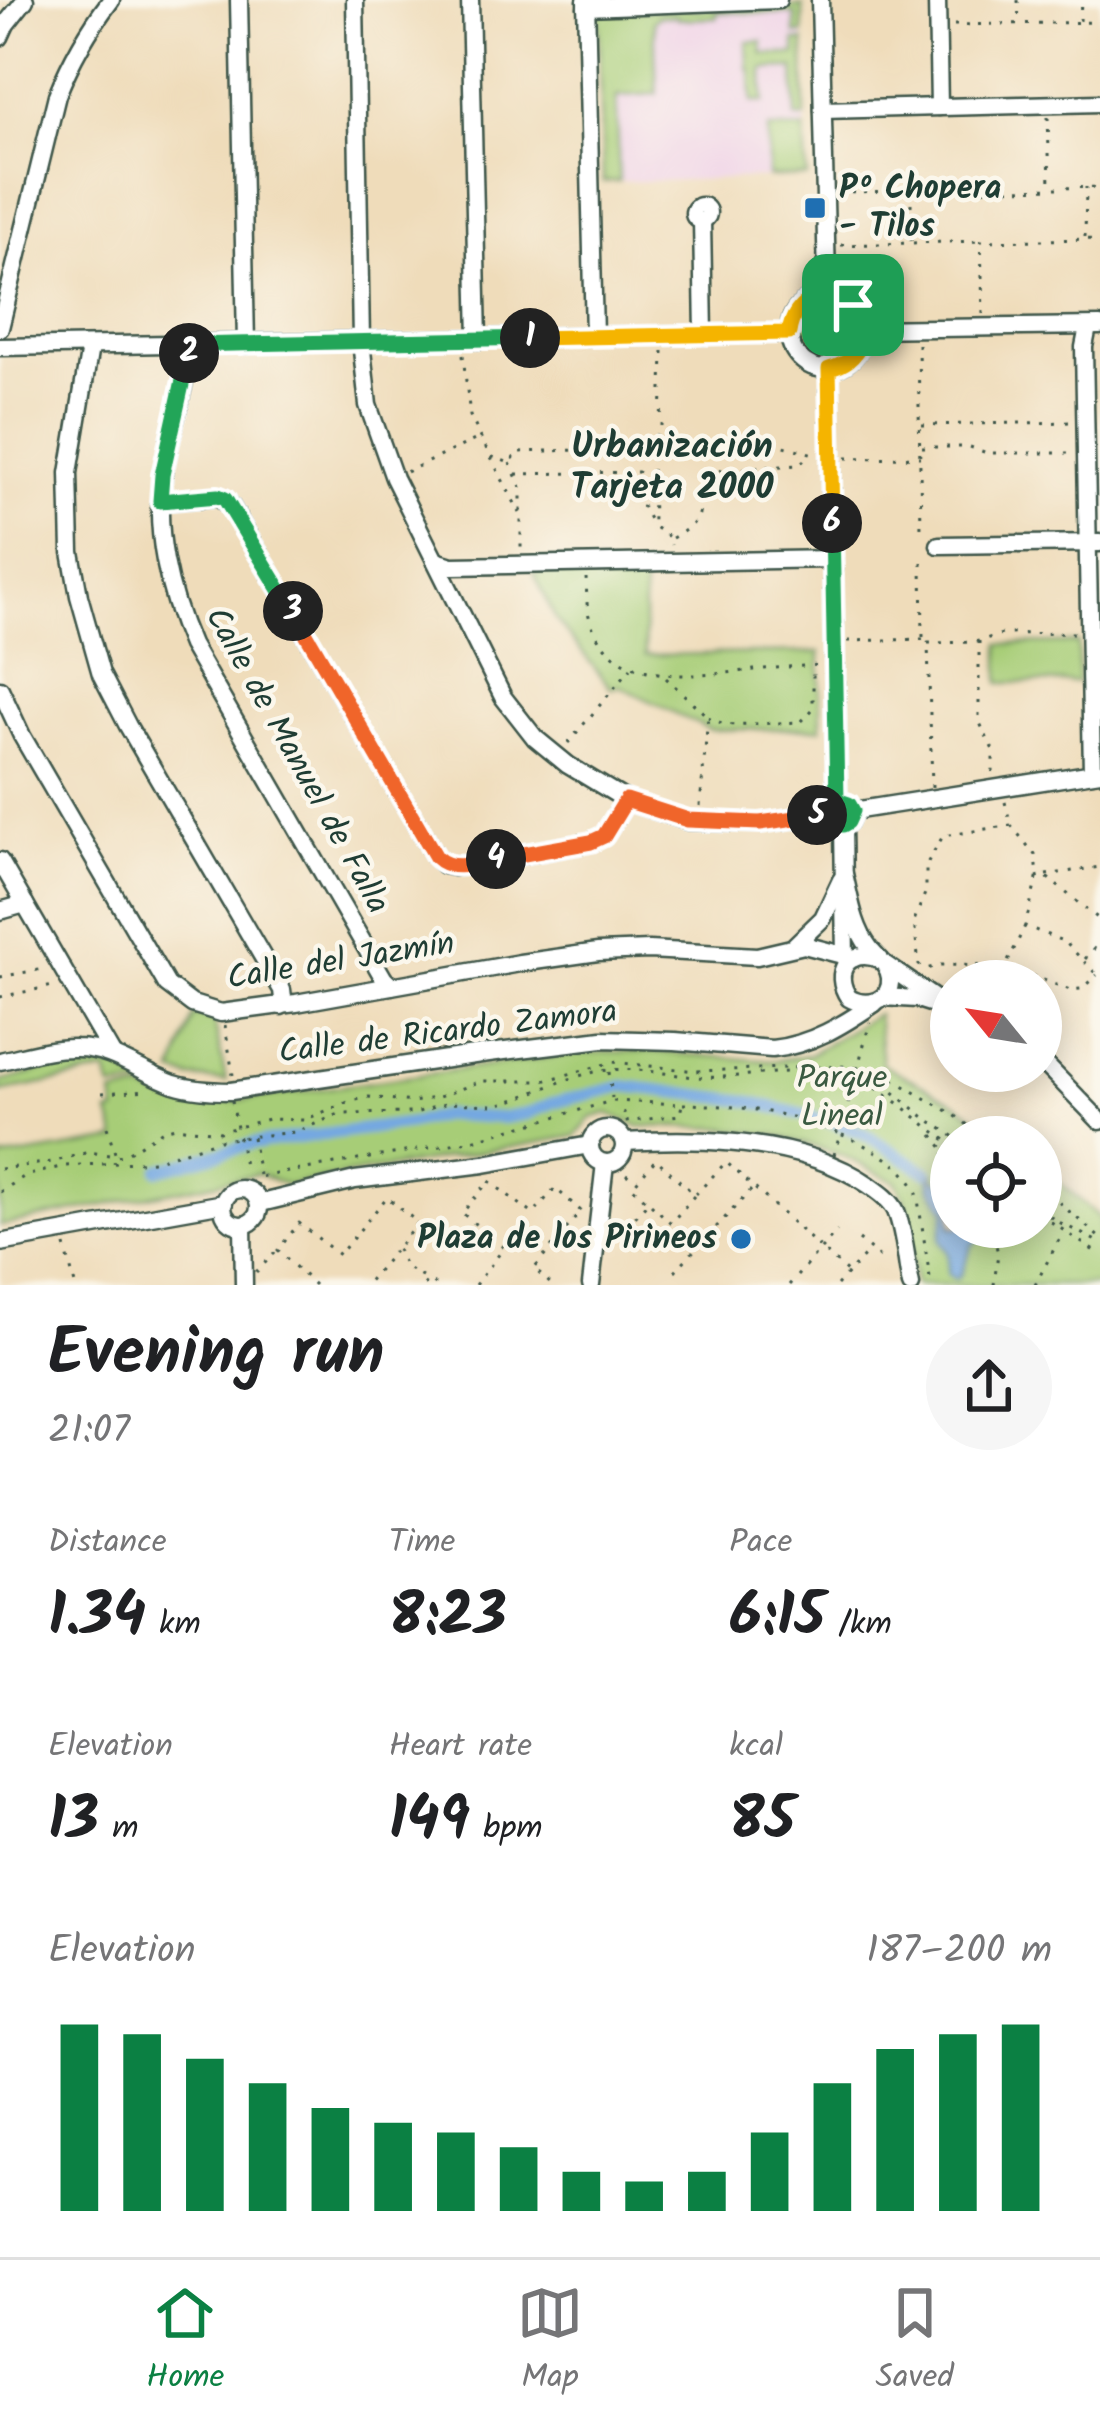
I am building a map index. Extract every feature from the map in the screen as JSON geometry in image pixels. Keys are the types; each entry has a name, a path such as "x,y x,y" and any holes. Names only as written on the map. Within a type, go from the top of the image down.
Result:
{"street":[{"path":"0,37 25,0"},
{"path":"0,328 57,95 87,32 111,0"},
{"path":"239,0 246,344"},
{"path":"355,0 361,341 368,405 379,441 502,697 536,738 568,765 626,800 688,820 760,823 1096,772 1094,543 1084,347 1094,327 863,329"},
{"path":"470,0 470,344"},
{"path":"594,336 594,64 586,3 778,0"},
{"path":"820,0 830,295"},
{"path":"937,0 939,107"},
{"path":"823,110 1100,103"},
{"path":"702,220 704,335"},
{"path":"830,295 853,305 863,329 862,344 854,356 829,369 809,365 790,343 791,320 806,301 830,295"},
{"path":"0,347 361,341 470,344 594,336 789,333"},
{"name":"Calle de Manuel de Falla","path":"189,345 160,501 179,619 391,986"},
{"path":"90,347 69,473 71,552 101,674 282,989 281,1006"},
{"path":"829,369 848,960 841,983 857,1003 917,999 951,1010 883,962 867,955 848,960"},
{"path":"160,501 218,496 230,505 444,865 591,842 604,836 626,800"},
{"path":"939,545 1094,543"},
{"path":"436,561 452,566 833,559"},
{"name":"Calle del Jazmín","path":"0,689 32,754 166,985 192,1004 221,1013 281,1006 598,952 757,956 804,944 848,960"},
{"path":"0,861 112,1054"},
{"path":"795,945 823,918 844,874"},
{"path":"844,874 861,934 883,962 890,982 877,1005"},
{"path":"0,911 25,904"},
{"path":"798,1044 824,1028 844,991"},
{"name":"Calle de Ricardo Zamora","path":"0,1061 77,1048 112,1054 176,1084 202,1091 231,1091 602,1039 772,1049 813,1040 877,1005"},
{"path":"77,1048 96,1026"},
{"path":"1062,1082 1100,1121"},
{"path":"609,1129 624,1142 620,1158 604,1163 594,1157 590,1145 596,1133 609,1129"},
{"path":"624,1142 725,1142 778,1148 846,1171 881,1193 896,1210 911,1285"},
{"path":"244,1225 228,1219 224,1203 229,1193 239,1189 265,1202 355,1180 590,1145"},
{"path":"591,1285 604,1163"},
{"path":"244,1225 256,1216 257,1194"},
{"path":"0,1243 224,1203"},
{"path":"244,1225 250,1278"}],"path":[{"path":"1018,0 1018,24"},
{"path":"1080,22 1081,0"},
{"path":"947,25 1100,22"},
{"path":"1048,114 1050,188"},
{"path":"1085,239 1086,187"},
{"path":"838,192 1100,187"},
{"path":"911,191 911,243"},
{"path":"839,245 1100,239"},
{"path":"981,241 983,316"},
{"path":"470,344 470,416 521,514"},
{"path":"918,344 921,531"},
{"path":"653,526 653,448 661,426 663,349"},
{"path":"919,425 1076,422"},
{"path":"404,474 480,437"},
{"path":"510,463 518,452 777,444 813,454 799,465 704,471 698,519 671,539"},
{"path":"920,447 1077,453"},
{"path":"490,456 510,463 521,487 521,554"},
{"path":"844,458 920,457"},
{"path":"516,474 638,472 641,508 653,526 671,539"},
{"path":"671,539 671,551"},
{"path":"922,562 932,788"},
{"path":"586,570 590,617 601,641 633,666 663,675 693,676 823,664"},
{"path":"848,641 979,641 1002,634 1082,633"},
{"path":"979,641 979,721 993,750 992,780"},
{"path":"663,675 707,716 726,724 801,722 813,709 812,665"},
{"path":"563,749 633,666"},
{"path":"700,808 707,716"},
{"path":"1004,800 1011,825 1035,856 1041,876 1009,960"},
{"path":"930,968 919,964 914,921 926,891 926,865 943,836 1011,825"},
{"path":"1041,876 1100,867"},
{"path":"1041,876 1100,920"},
{"path":"1089,910 1100,912"},
{"path":"1025,926 1065,942 1098,976 1081,988 1062,987"},
{"path":"1083,961 1100,942"},
{"path":"0,977 43,969"},
{"path":"0,997 53,986"},
{"path":"833,1157 877,1005"},
{"path":"225,1020 234,1083"},
{"path":"0,1169 89,1152 124,1155 175,1127 219,1132 268,1118 304,1120 369,1097 413,1102 482,1082 543,1082 613,1062 696,1072 849,1066 871,1074 930,1119"},
{"path":"865,1082 875,1069 956,1116"},
{"path":"609,1070 612,1101"},
{"path":"0,1192 25,1176 64,1166 154,1161 219,1139 253,1141 296,1132 339,1114 415,1113 448,1103 494,1105 609,1070 718,1077 808,1072 855,1078 874,1086 930,1131"},
{"path":"102,1093 144,1088 158,1092"},
{"path":"232,1101 245,1171"},
{"path":"259,1177 470,1141 612,1101 731,1105 840,1133"},
{"path":"620,1102 625,1122 680,1115 682,1104"},
{"path":"107,1127 114,1165"},
{"path":"253,1141 257,1194"},
{"path":"695,1195 656,1159 632,1187 671,1222 726,1162 848,1274"},
{"path":"626,1174 636,1182"},
{"path":"475,1285 504,1248 463,1213 489,1180 533,1214 555,1188 584,1211 534,1269 551,1285"},
{"path":"675,1271 754,1187"},
{"path":"250,1278 299,1223 338,1255 387,1197 418,1222 366,1285"},
{"path":"612,1244 648,1202"},
{"path":"1062,1206 1100,1240"},
{"path":"1062,1223 1100,1240"},
{"path":"789,1285 837,1231"},
{"path":"1035,1285 1064,1231 1100,1255"},
{"path":"859,1240 881,1259"},
{"path":"64,1242 75,1285"},
{"path":"397,1248 402,1263 435,1285"},
{"path":"994,1285 997,1248"},
{"path":"278,1250 314,1285"},
{"path":"837,1285 870,1250"}],"shaded area":[{"path":"599,0 790,0 791,6 803,6 807,177 603,182"}],"green space":[{"path":"803,6 803,34 795,34 795,14 658,16 654,21 657,94 617,96 619,181 603,182 599,11"},
{"path":"762,41 763,54 795,54 795,41 804,41 805,118 796,118 794,68 763,69 764,102 752,102 747,42"},
{"path":"768,129 805,129 807,177 768,177"},
{"path":"827,304 846,312 854,331 846,350 827,358 808,350 800,331 808,312"},
{"path":"643,571 645,655 820,652 821,728 710,730 620,686 611,688 556,620 534,573"},
{"path":"1078,643 1078,682 1000,683 1000,644"},
{"path":"194,1014 214,1020 226,1081 174,1073"},
{"name":"Parque Lineal","path":"877,1014 882,1064 975,1116 930,1116 930,1248 1062,1248 1062,1185 1100,1218 1100,1285 915,1285 907,1203 896,1182 841,1155 776,1135 638,1126 608,1113 591,1118 576,1136 287,1185 258,1174 0,1226 0,1159 117,1140 110,1114 116,1112 113,1095 143,1091 204,1103 234,1101 580,1053 643,1051 772,1061 808,1055"},
{"path":"88,1063 114,1067 157,1089 112,1089 107,1072 0,1092 0,1082"}],"water":[{"path":"945,1248 971,1248 956,1279 948,1274"}],"waterway":[{"path":"159,1170 253,1144 445,1115 503,1118 527,1114 552,1103 624,1086 748,1101 832,1122 863,1133 927,1172"}],"place":[{"name":"Pº Chopera - Tilos","path":"815,208"},
{"name":"Plaza de los Pirineos","path":"741,1239"}],"district":[{"name":"Urbanización Tarjeta 2000","path":"672,468"}],"route":[{"path":"817,296 842,298 853,305 863,329 862,344 843,365 829,369 837,800 844,800 853,811 843,825 830,820 828,814 760,823 688,820 626,800 604,836 591,842 444,865 230,505 218,496 160,501 189,345 789,333 797,310 817,296"}]}
